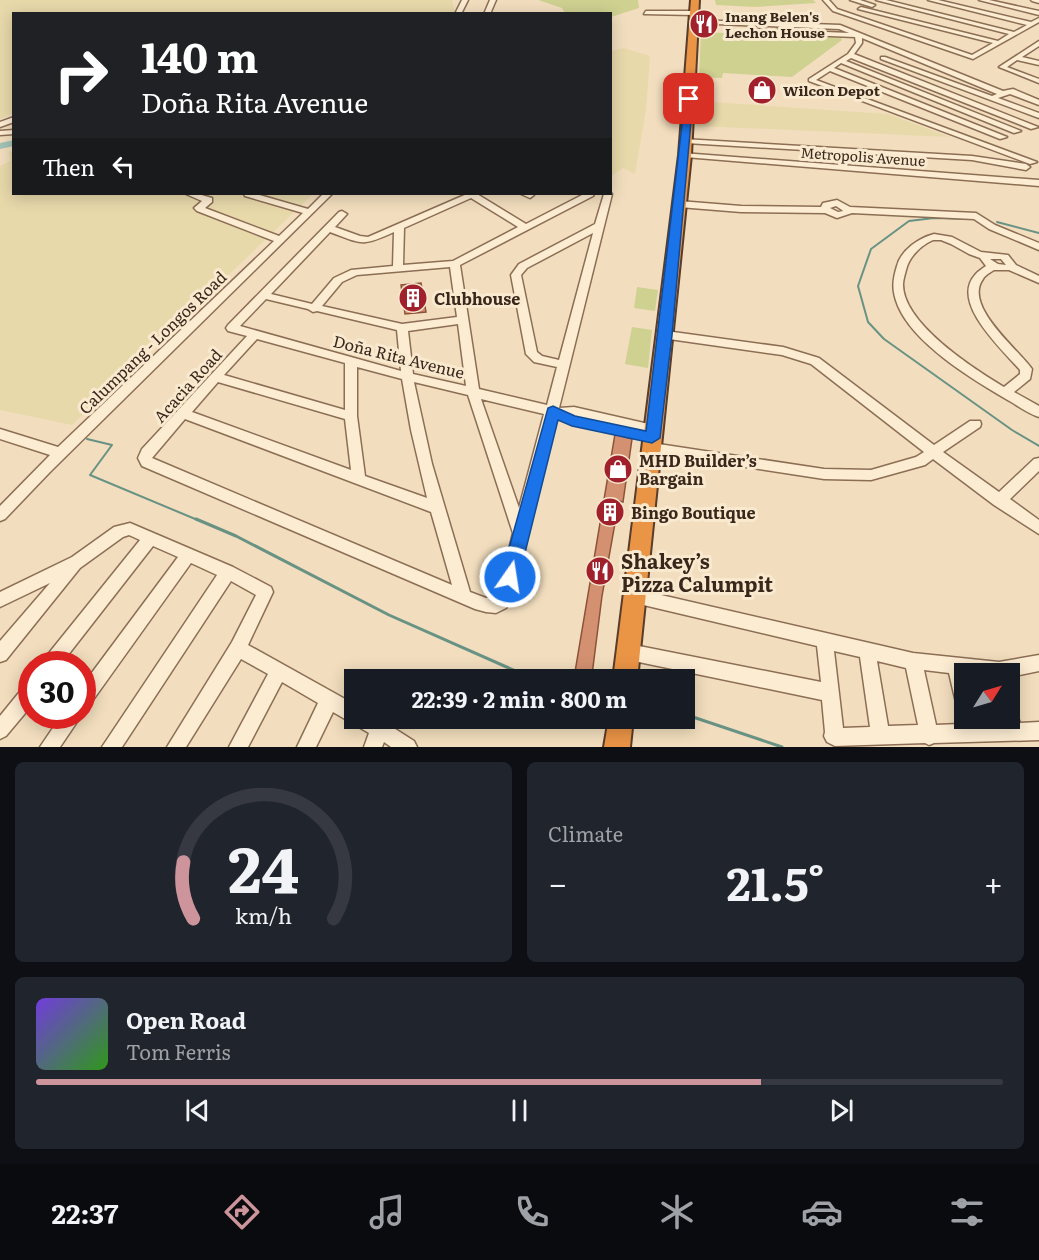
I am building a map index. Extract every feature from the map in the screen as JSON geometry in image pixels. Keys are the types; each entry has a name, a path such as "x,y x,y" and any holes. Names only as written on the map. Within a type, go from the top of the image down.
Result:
{"highway":[{"path":"626,669 680,201 691,148 694,14"},
{"path":"617,747 619,729"}],"street":[{"path":"826,0 832,7"},
{"path":"826,0 1000,44"},
{"path":"853,0 1008,38"},
{"path":"879,0 907,2 1024,29"},
{"path":"932,0 972,10 1037,21"},
{"path":"956,0 983,2 1039,13"},
{"path":"1009,0 1039,7"},
{"path":"1034,0 1039,1"},
{"path":"875,20 907,2"},
{"path":"907,2 956,19 1016,34"},
{"path":"918,39 948,24 983,2"},
{"path":"983,2 1037,21"},
{"path":"820,7 832,7 990,50"},
{"path":"646,13 665,8 694,14 713,22 837,26 1001,93"},
{"path":"875,20 936,46 942,45 981,55 1037,21"},
{"path":"713,22 717,30 858,35"},
{"path":"769,24 772,31"},
{"path":"691,148 722,144 972,158 1030,165 989,146 810,79 849,56 859,44 858,35"},
{"path":"1038,45 1003,68 1039,81"},
{"path":"1026,52 1039,55"},
{"path":"870,62 902,53"},
{"path":"849,56 870,62 1037,127"},
{"path":"883,58 1038,115"},
{"path":"1017,58 1039,63"},
{"path":"841,61 1017,131"},
{"path":"828,68 1003,137"},
{"path":"1029,77 1039,74"},
{"path":"823,85 848,75"},
{"path":"841,92 863,81"},
{"path":"857,98 879,87"},
{"path":"991,98 1010,91 1039,103"},
{"path":"875,104 894,93"},
{"path":"1011,106 1028,98"},
{"path":"894,111 910,100"},
{"path":"912,117 928,107"},
{"path":"932,125 947,115"},
{"path":"951,132 966,122"},
{"path":"989,146 1017,131 1037,127"},
{"name":"Metropolis Avenue","path":"691,148 1039,181"},
{"path":"193,195 209,200 199,207 200,210 281,240"},
{"path":"251,195 309,212"},
{"name":"Calumpang - Longos Road","path":"0,515 60,453 327,195"},
{"path":"330,228 363,240 399,227 470,195"},
{"path":"474,195 524,226"},
{"path":"313,309 346,275 455,264 524,226 588,195"},
{"path":"402,328 405,376 437,508 464,597 492,607 501,605 505,599 520,534 556,412 565,365 608,195"},
{"path":"680,201 740,206 826,208 841,215 846,214 848,210 976,216 1022,241 1039,247"},
{"path":"342,214 265,296 402,328 462,320"},
{"path":"565,365 538,358 532,354 516,275 523,266 601,225"},
{"path":"398,268 399,227"},
{"path":"1022,241 1003,269 948,238 929,238 908,254 896,279 898,296 914,323 937,345 963,366 1039,412"},
{"path":"989,261 974,283 975,301 981,317 1020,361 1026,376 1005,393"},
{"path":"1008,262 1038,282"},
{"path":"455,264 473,392 520,534"},
{"name":"Doña Rita Avenue","path":"265,296 232,328 351,362 556,412 572,420 652,439 849,476 872,475 906,467 975,424"},
{"name":"Acacia Road","path":"254,335 145,458 147,462 464,597"},
{"path":"666,335 783,351 815,361 999,501 1039,528"},
{"path":"351,362 351,416 359,480"},
{"path":"216,377 351,416"},
{"path":"184,414 437,508"},
{"path":"0,434 60,453"},
{"path":"999,501 1038,467"},
{"path":"0,600 77,562 119,531 130,529 228,572 266,592 238,648 176,747"},
{"path":"61,651 151,537"},
{"path":"96,682 188,555"},
{"path":"0,654 77,562"},
{"path":"111,747 228,572"},
{"path":"635,597 913,661 954,665"},
{"path":"825,642 834,737 929,736 956,729"},
{"path":"238,648 344,708"},
{"path":"867,650 881,737"},
{"path":"628,652 828,692"},
{"path":"913,661 929,736"},
{"path":"1020,670 1038,668"},
{"path":"238,747 279,671"},
{"path":"306,747 330,699"},
{"path":"0,730 18,708"},
{"path":"1020,728 1039,731"},
{"path":"49,747 62,729"},
{"path":"376,738 408,747"}],"shaded area":[{"path":"0,0 452,0 455,12 12,12 12,113 0,119"},
{"path":"624,48 650,56 646,110 635,174 623,168 612,175 612,51"},
{"path":"698,101 888,114 950,137 696,126"},
{"path":"9,151 12,152 12,195 312,195 72,425 0,410 0,166 10,161"}],"green space":[{"path":"538,0 638,0 639,8 612,17 612,12 564,12 562,8"},
{"path":"715,0 813,0 816,3 755,7 716,5"},
{"path":"701,32 841,38 842,40 792,77 723,73 722,78 699,77"},
{"path":"637,287 658,290 655,311 634,308"},
{"path":"632,327 652,330 648,368 625,364"}],"building":[{"name":"Clubhouse","path":"421,283 426,312 405,314 401,285"},
{"path":"615,434 632,439 623,502 619,501 602,596 593,669 576,669"}],"waterway":[{"path":"0,146 12,143"},
{"path":"972,219 934,218 909,221 871,249 858,286 868,322 884,339 1012,430 1039,446"},
{"path":"997,222 1039,233"},
{"path":"87,439 112,445 90,475 200,521"},
{"path":"196,519 236,536 389,615 511,669"},
{"path":"695,718 782,747"}],"place":[{"name":"Inang Belen's Lechon House","path":"704,24"},
{"name":"Wilcon Depot","path":"762,90"},
{"name":"Clubhouse","path":"413,298"},
{"name":"MHD Builder’s Bargain","path":"618,469"},
{"name":"Bingo Boutique","path":"610,512"},
{"name":"Shakey’s Pizza Calumpit","path":"600,571"}],"route":[{"path":"510,577 553,411 572,420 652,438 666,335 689,99"}]}
